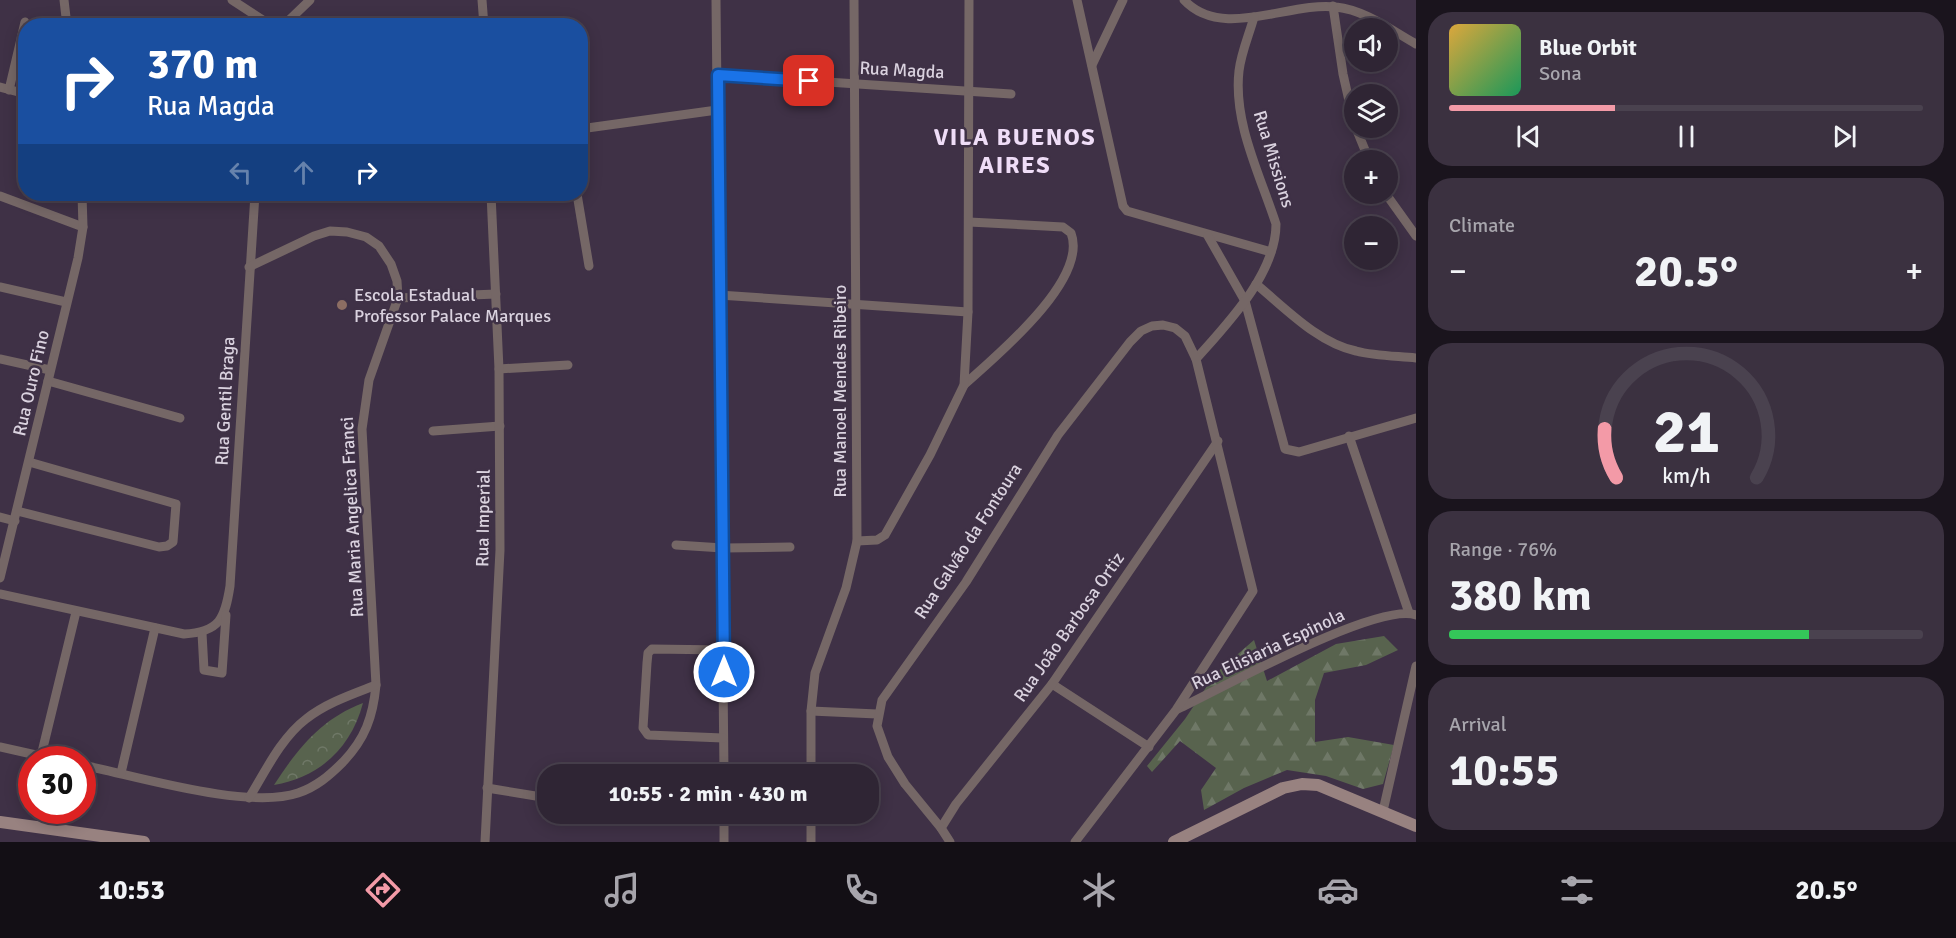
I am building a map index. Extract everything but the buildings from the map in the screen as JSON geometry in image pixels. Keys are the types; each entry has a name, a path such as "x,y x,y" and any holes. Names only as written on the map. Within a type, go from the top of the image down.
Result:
{"main road":[{"path":"1174,842 1283,788 1302,784 1318,785 1416,826"},
{"path":"0,822 144,842"}],"street":[{"path":"64,0 66,18"},
{"path":"231,0 259,18"},
{"path":"291,18 310,0"},
{"path":"482,0 483,18"},
{"path":"716,0 724,764"},
{"name":"Rua Manoel Mendes Ribeiro","path":"811,764 811,711 815,674 846,588 857,541 854,0"},
{"path":"964,385 969,312 969,0"},
{"path":"1077,0 1123,206 1135,215 1271,252"},
{"path":"1092,65 1123,0"},
{"path":"1184,0 1193,9 1205,15 1254,17 1333,6 1366,16 1416,44"},
{"path":"1333,6 1345,84"},
{"name":"Rua Missions","path":"1196,359 1245,301 1256,284 1271,252 1276,224 1244,124 1239,88 1239,71 1254,17"},
{"path":"5,88 18,45"},
{"name":"Rua Magda","path":"718,75 1011,94"},
{"path":"588,128 717,110"},
{"path":"0,196 83,227"},
{"name":"Rua Ouro Fino","path":"0,578 83,227 82,201"},
{"name":"Rua Gentil Braga","path":"202,633 204,670 222,673 254,201"},
{"name":"Rua Imperial","path":"485,842 500,550 499,369 491,201"},
{"path":"578,201 589,266"},
{"path":"1393,204 1416,236"},
{"path":"857,541 877,540 885,536 935,445 964,385 1033,322 1065,274 1074,250 1071,233 1063,227 969,222"},
{"path":"249,267 314,236 330,231 347,232 366,237 379,246 391,264 398,298 496,294"},
{"path":"1208,236 1245,301 1282,446 1290,452 1299,452 1416,418"},
{"path":"1256,284 1316,332 1338,345 1354,351 1416,358"},
{"path":"0,287 66,302"},
{"path":"719,295 969,312"},
{"name":"Rua Maria Angelica Franci","path":"249,798 270,798 298,793 326,780 356,749 374,713 376,685 362,429 369,380 398,298"},
{"name":"Rua Galvão da Fontoura","path":"877,714 882,700 966,582 1058,435 1130,342 1141,331 1152,326 1163,325 1175,328 1185,336 1196,359"},
{"path":"0,359 51,370"},
{"path":"1075,842 1176,710 1253,591 1196,359"},
{"path":"499,369 568,365"},
{"path":"48,381 180,418"},
{"path":"433,431 500,426"},
{"path":"1349,436 1413,614"},
{"name":"Rua João Barbosa Ortiz","path":"941,828 956,804 1052,684 1218,441"},
{"path":"0,517 16,516 159,547 168,546 173,542 176,504 29,462"},
{"path":"676,545 723,548 790,547"},
{"path":"0,594 184,634 202,633 221,620 226,611"},
{"path":"43,746 76,612"},
{"name":"Rua Elisiaria Espinola","path":"1176,710 1350,627 1413,614"},
{"path":"121,773 154,628"},
{"path":"723,738 648,735 643,728 648,653 652,649 724,650"},
{"path":"1383,811 1416,666"},
{"path":"1052,684 1149,747"},
{"path":"96,768 249,798 281,748 305,720 342,698 376,685"},
{"path":"811,711 877,714 877,726 888,757 905,784 950,842"},
{"path":"0,747 18,751"},
{"path":"487,788 537,796"},
{"path":"724,824 724,842"},
{"path":"811,824 811,842"}],"green space":[{"path":"1384,636 1398,650 1366,665 1324,673 1315,700 1315,742 1348,737 1394,745 1383,784 1363,789 1326,776 1287,770 1244,788 1204,810 1201,790 1216,768 1180,741 1152,772 1147,766 1185,719 1215,674 1254,640 1267,681 1336,644"},
{"path":"363,703 350,734 331,758 306,775 274,785 312,736 335,717"}],"place":[{"name":"Escola Estadual Professor Palace Marques","path":"342,305"}],"district":[{"name":"VILA BUENOS AIRES","path":"1015,151"}],"route":[{"path":"724,672 718,75 809,81"}]}
